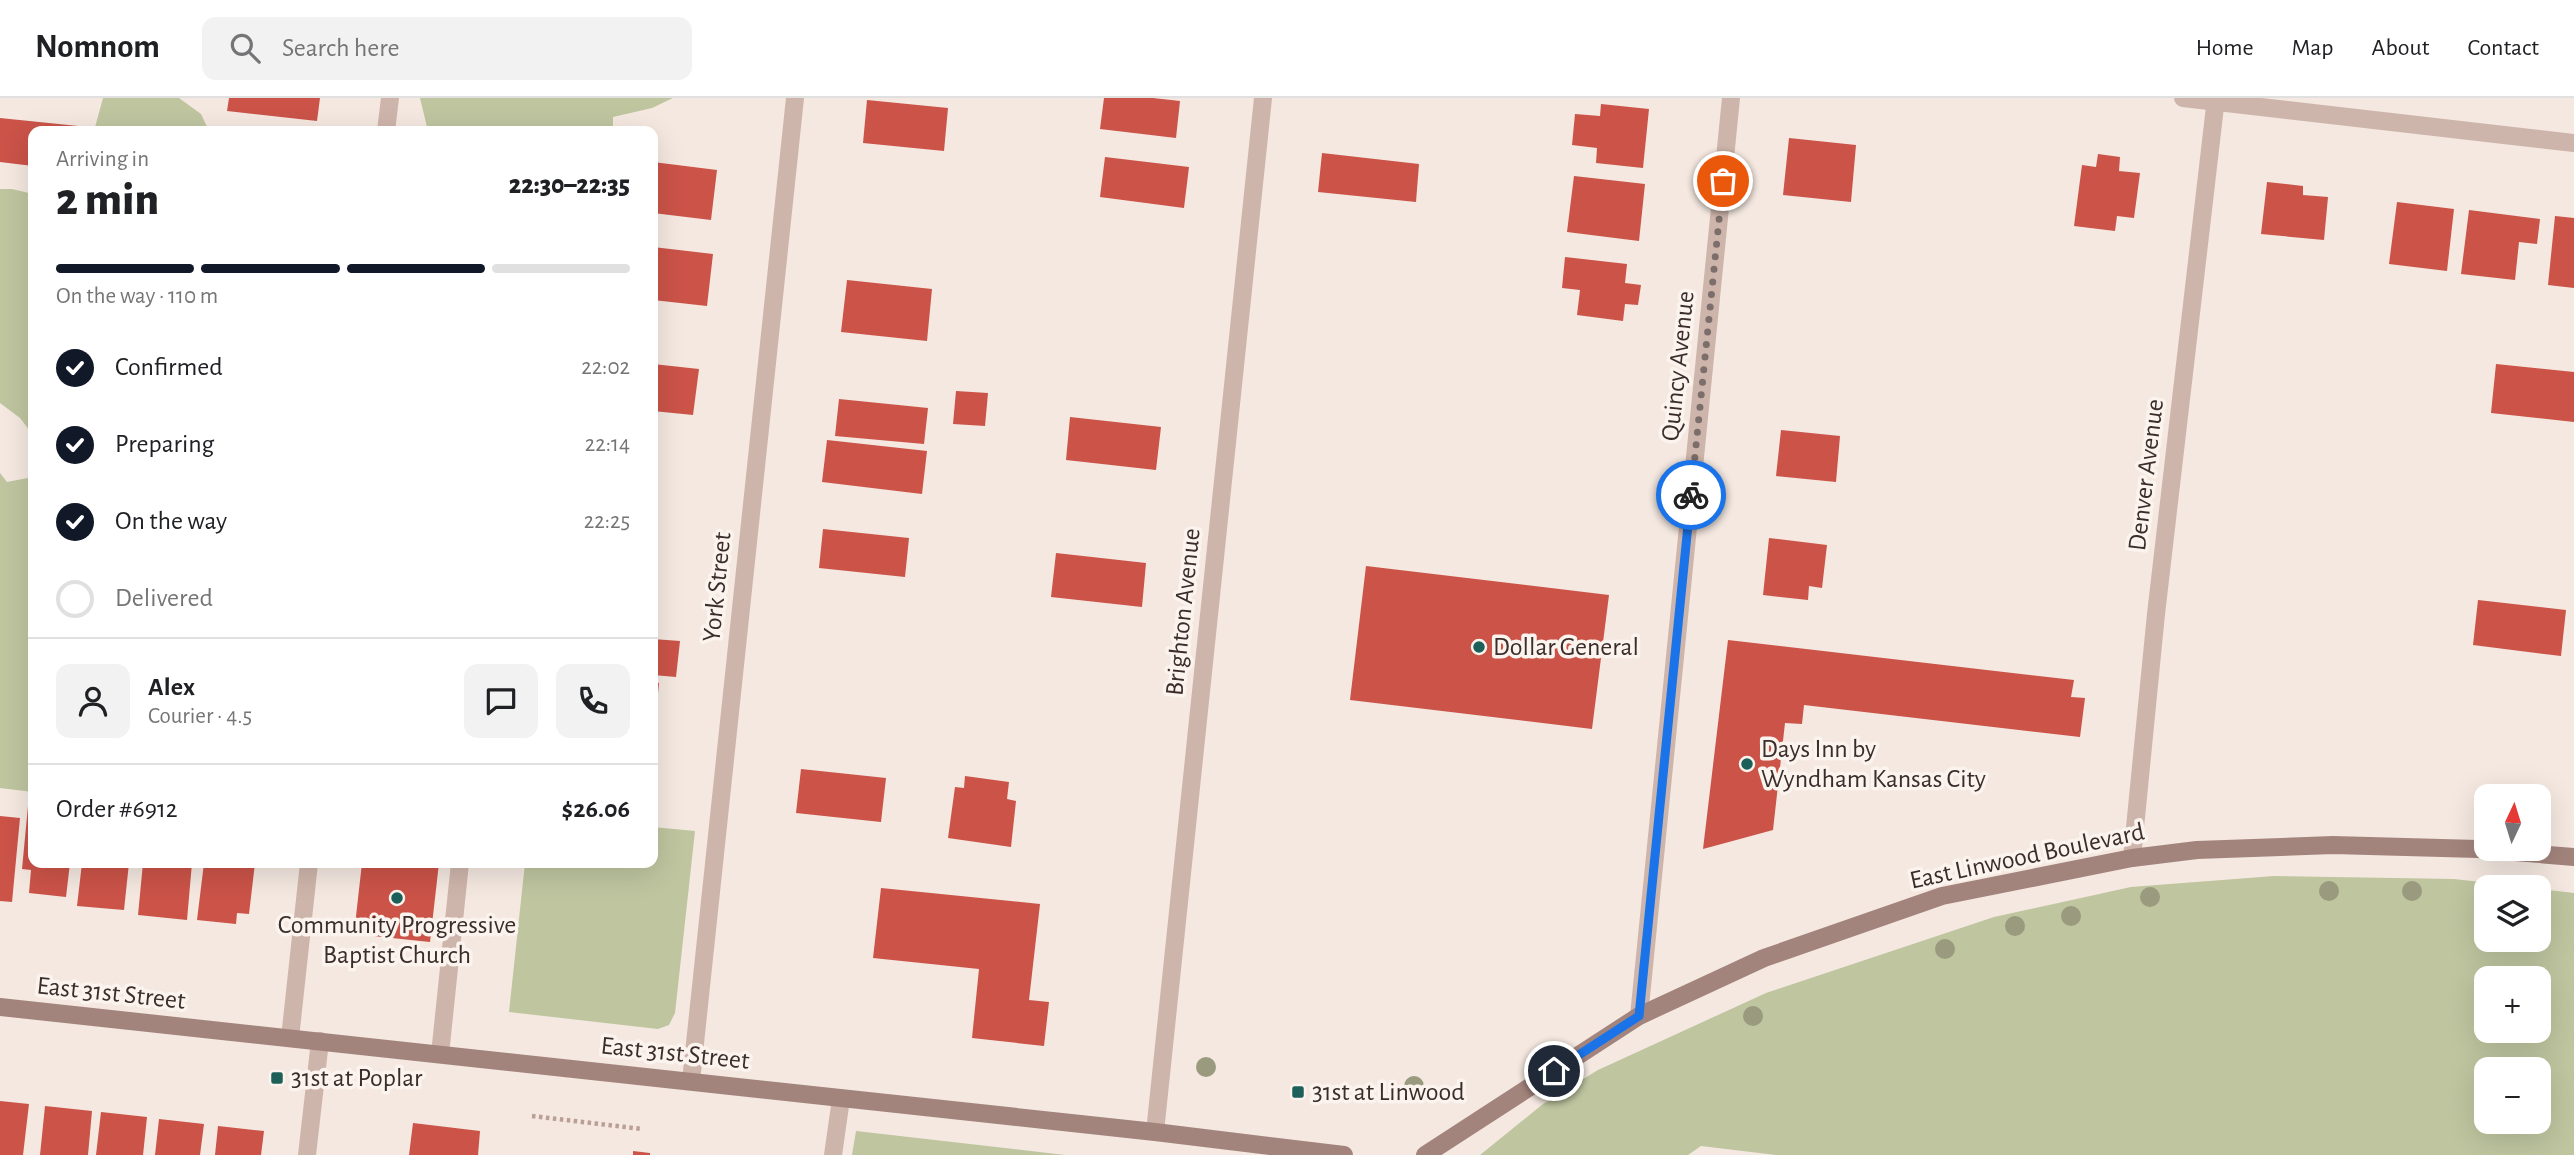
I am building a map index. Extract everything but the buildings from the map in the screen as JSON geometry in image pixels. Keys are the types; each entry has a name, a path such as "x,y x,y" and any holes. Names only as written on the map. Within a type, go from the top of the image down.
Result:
{"main road":[{"name":"East Linwood Boulevard","path":"1425,1155 1639,1016 1764,958 1942,896 2132,858 2197,850 2333,845 2477,849 2574,858"},
{"name":"East 31st Street","path":"0,1007 1345,1155"}],"street":[{"path":"387,126 390,98"},
{"name":"York Street","path":"691,1081 795,98"},
{"name":"Brighton Avenue","path":"1155,1132 1264,98"},
{"name":"Quincy Avenue","path":"1639,1016 1731,98"},
{"path":"2183,98 2574,143"},
{"name":"Denver Avenue","path":"2132,858 2154,628 2216,100"},
{"path":"290,1038 308,868"},
{"path":"440,1054 459,868"},
{"path":"307,1155 320,1041"},
{"path":"833,1155 841,1099"}],"path":[{"path":"532,1116 642,1129"}],"green space":[{"path":"103,98 179,98 201,114 207,126 95,126"},
{"path":"420,98 673,98 652,108 613,117 613,126 427,126"},
{"path":"0,189 12,189 28,193 28,428 20,418 0,403"},
{"path":"0,473 7,482 28,478 28,791 0,788"},
{"path":"658,827 695,831 675,1013 669,1025 658,1029 509,1012 524,868 658,868"},
{"path":"2274,876 2454,879 2474,881 2474,952 2551,952 2551,890 2574,893 2574,1155 1776,1155 1701,1146 1688,1155 1480,1155 1543,1104 1598,1070 1766,993 1994,917 2131,887"},
{"path":"856,1131 1065,1155 852,1155"}],"way so far":[{"path":"1691,495 1723,181"}],"place":[{"name":"Dollar General","path":"1479,647"},
{"name":"Days Inn by Wyndham Kansas City","path":"1747,764"},
{"name":"Community Progressive Baptist Church","path":"397,898"},
{"name":"31st at Poplar","path":"277,1078"},
{"name":"31st at Linwood","path":"1298,1092"}],"route":[{"path":"1554,1071 1639,1016 1691,495"}]}
